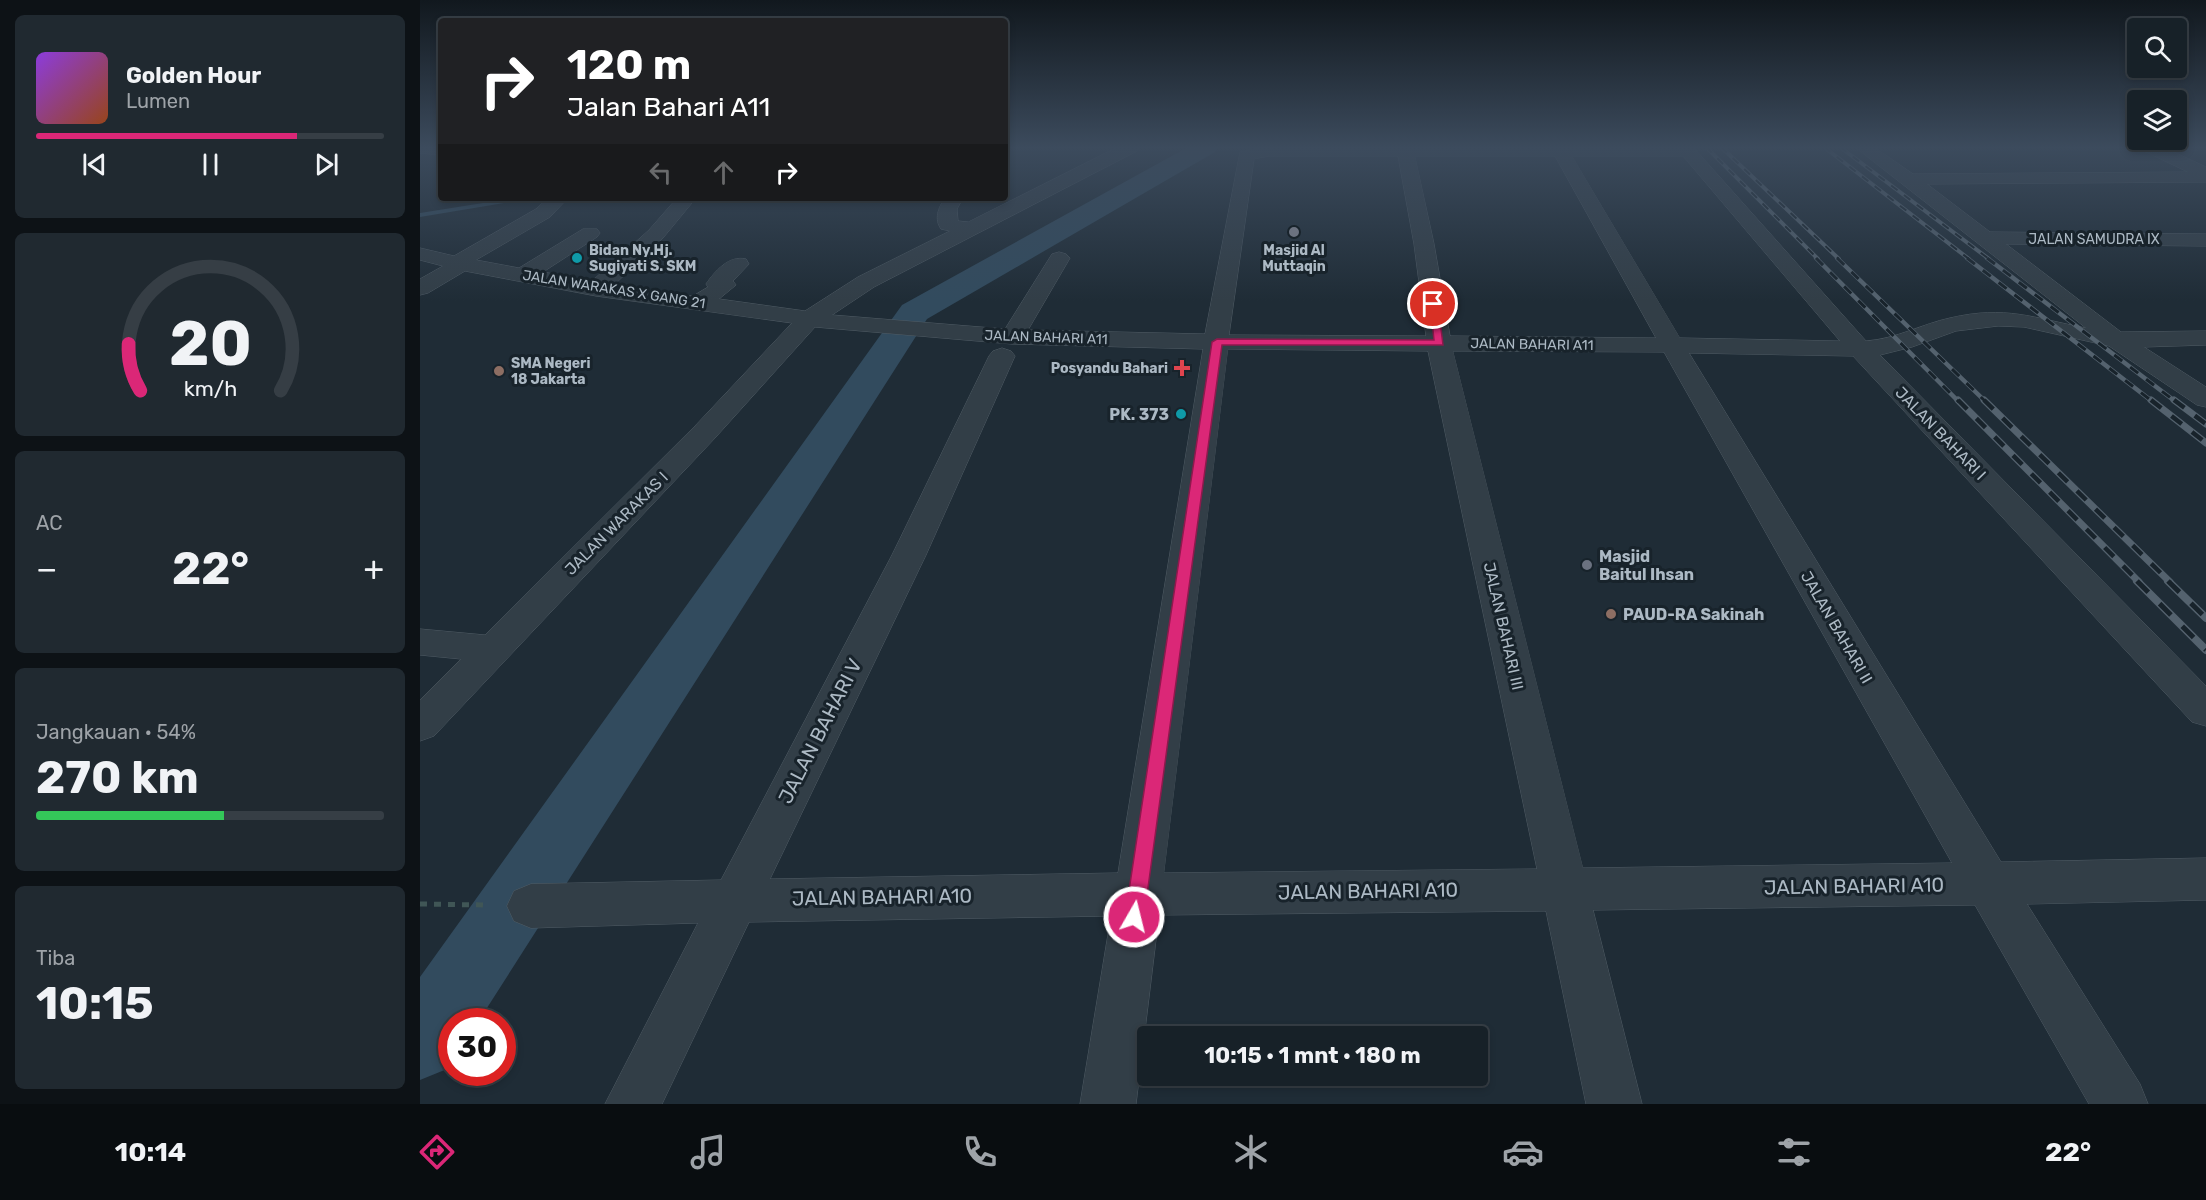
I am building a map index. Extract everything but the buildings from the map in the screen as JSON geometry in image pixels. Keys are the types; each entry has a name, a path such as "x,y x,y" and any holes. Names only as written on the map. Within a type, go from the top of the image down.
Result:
{"street":[{"name":"JALAN WARAKAS I","path":"420,725 705,432 809,319 866,282 1030,199"},
{"path":"1108,1104 1239,199"},
{"name":"JALAN BAHARI III","path":"1414,199 1439,343 1614,1104"},
{"name":"JALAN BAHARI II","path":"1587,199 1988,884 2120,1104"},
{"name":"JALAN BAHARI I","path":"1729,199 1860,349 2206,711"},
{"path":"1933,199 2114,338 2206,399"},
{"path":"420,288 543,213 558,201"},
{"path":"596,289 656,234 684,201"},
{"path":"952,201 947,209 948,225 971,229"},
{"path":"523,275 590,233"},
{"name":"JALAN SAMUDRA IX","path":"1983,238 2206,240"},
{"name":"JALAN WARAKAS X GANG 21","path":"420,254 459,264 596,289 809,319"},
{"name":"JALAN BAHARI V","path":"633,1104 909,555 998,343 1059,258"},
{"path":"698,303 725,285 717,284 738,264"},
{"name":"JALAN BAHARI A11","path":"809,319 998,343 1439,343 1860,349 1904,344 1945,327 2002,319 2041,322 2090,336 2206,339"},
{"path":"420,642 492,649"},
{"name":"JALAN BAHARI A10","path":"513,906 1138,893 1988,884 2206,879"}],"path":[{"path":"424,904 513,906"}],"waterway":[{"path":"420,1042 914,312 1115,199"},
{"path":"420,215 511,201"}],"railway":[{"path":"1758,199 1818,259"},
{"path":"1775,199 1839,259"},
{"path":"1891,199 1969,259"},
{"path":"1909,199 1989,259"},
{"path":"1816,258 1959,402"},
{"path":"1837,258 1986,402"},
{"path":"1967,258 2153,402"},
{"path":"1987,258 2176,402"},
{"path":"1958,400 2139,582"},
{"path":"1984,400 2170,582"},
{"path":"2151,400 2206,443"},
{"path":"2174,400 2206,424"},
{"path":"2137,581 2206,650"},
{"path":"2168,581 2206,618"}],"place":[{"name":"Masjid Al Muttaqin","path":"1294,232"},
{"name":"Bidan Ny.Hj. Sugiyati S. SKM","path":"577,258"},
{"name":"Posyandu Bahari","path":"1182,368"},
{"name":"SMA Negeri 18 Jakarta","path":"499,371"},
{"name":"PK. 373","path":"1181,414"},
{"name":"Masjid Baitul Ihsan","path":"1587,565"},
{"name":"PAUD-RA Sakinah","path":"1611,614"}],"route":[{"path":"1134,917 1217,342 1439,343 1433,304"}]}
